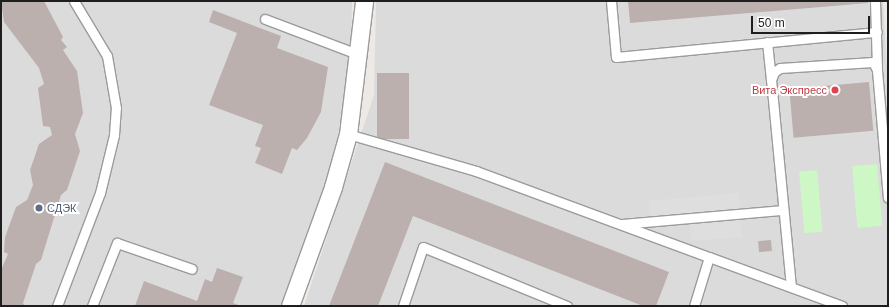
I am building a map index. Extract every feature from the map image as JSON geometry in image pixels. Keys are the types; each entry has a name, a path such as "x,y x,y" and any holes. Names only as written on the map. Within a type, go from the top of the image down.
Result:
{"street":[{"path":"290,306 333,187 348,134 360,55 364,1"}],"lane":[{"path":"57,306 100,193 114,134 116,108 107,56 74,1"},
{"path":"612,1 616,57 877,32"},
{"path":"875,1 878,70 888,198"},
{"path":"265,19 360,55"},
{"path":"768,42 791,287"},
{"path":"771,80 780,68 865,59 873,62 878,70"},
{"path":"348,134 427,155 842,306"},
{"path":"619,224 783,210"},
{"path":"92,306 117,243 192,269"},
{"path":"403,306 423,247 567,306"},
{"path":"694,306 709,257"}],"shaded area":[{"path":"1,1 352,1 351,57 333,166 281,306 1,306"},
{"path":"376,1 883,1 888,83 888,306 304,306 374,95"},
{"path":"739,193 742,237 691,241 689,214 650,217 649,201"}],"green space":[{"path":"877,164 882,226 857,228 852,166"},
{"path":"817,170 822,232 804,233 799,172"}],"building":[{"path":"1,1 44,1 63,37 61,40 67,47 63,50 77,71 83,113 75,134 80,151 67,190 61,195 41,260 36,264 23,303 25,306 1,306 1,270 8,254 4,252 5,237 16,207 27,200 33,185 30,170 39,144 52,135 50,127 43,126 38,88 44,84 39,68 4,22"},
{"path":"628,1 868,1 868,3 630,23"},
{"path":"213,10 281,36 277,48 328,67 321,112 307,138 297,150 292,148 282,174 255,163 261,148 255,146 263,125 209,105 237,33 209,22"},
{"path":"377,73 409,73 409,139 377,139"},
{"path":"869,82 873,131 794,138 789,89"},
{"path":"385,162 669,272 656,306 643,306 413,216 378,306 329,306"},
{"path":"771,240 772,251 759,252 758,241"},
{"path":"217,268 243,277 233,303 241,306 135,306 144,281 197,301 205,279 212,282"}],"place":[{"name":"Вита Экспресс","path":"835,90"},
{"name":"СДЭК","path":"39,208"}]}
